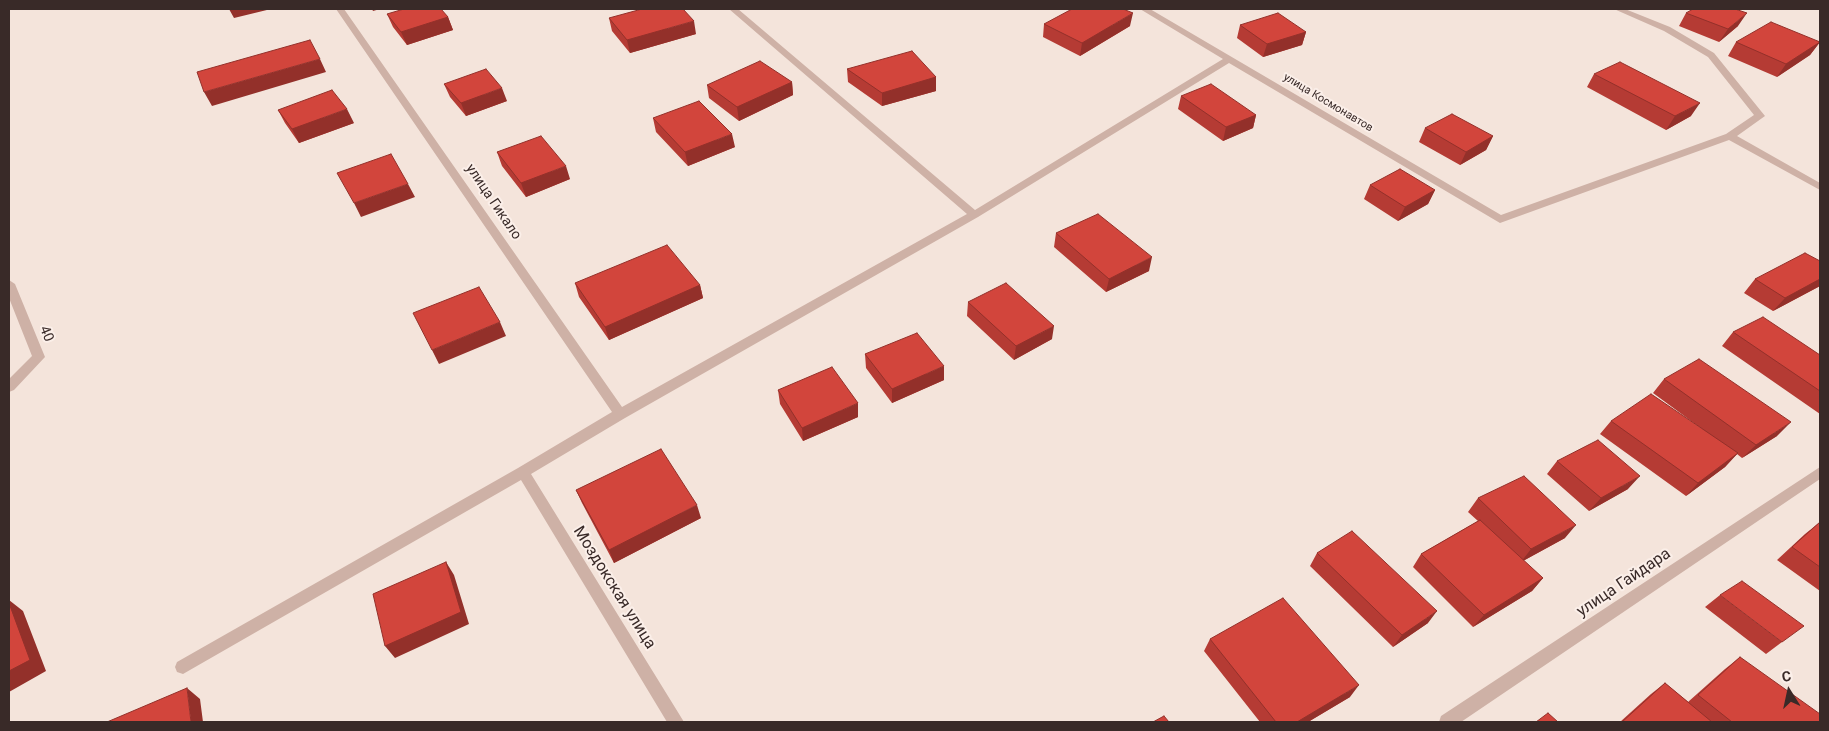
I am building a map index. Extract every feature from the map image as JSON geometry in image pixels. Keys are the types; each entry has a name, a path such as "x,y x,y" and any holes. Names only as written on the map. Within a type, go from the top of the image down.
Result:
{"street":[{"name":"улица Гикало","path":"340,9 620,414"},
{"path":"733,9 974,215"},
{"name":"улица Космонавтов","path":"1144,9 1500,219 1730,136"},
{"path":"1618,9 1667,29 1711,55 1760,116 1730,136 1820,187"},
{"path":"183,667 523,472 620,414 974,215 1230,59"},
{"name":"40","path":"9,284 39,357 9,387"},
{"name":"Моздокская улица","path":"523,472 676,722"},
{"name":"улица Гайдара","path":"1448,722 1820,472"}],"building":[{"path":"404,9 441,9 448,17 401,32 387,14"},
{"path":"642,9 683,9 694,21 627,40 609,18"},
{"path":"1072,9 1123,9 1133,13 1082,43 1044,24"},
{"path":"1693,9 1735,9 1747,13 1728,29 1686,13"},
{"path":"1278,13 1306,32 1267,44 1240,25"},
{"path":"1771,22 1820,42 1786,64 1736,42"},
{"path":"310,40 320,59 204,92 197,72"},
{"path":"912,51 936,77 882,93 847,69"},
{"path":"760,61 792,82 737,107 707,85"},
{"path":"1620,62 1700,103 1675,116 1594,74"},
{"path":"486,69 502,88 461,103 444,84"},
{"path":"1211,84 1256,115 1226,127 1181,96"},
{"path":"332,90 347,109 292,129 278,110"},
{"path":"699,101 732,134 685,152 653,118"},
{"path":"1452,114 1493,136 1466,152 1425,128"},
{"path":"541,136 566,166 521,183 497,152"},
{"path":"391,154 408,184 354,203 337,173"},
{"path":"1400,169 1435,190 1405,207 1370,185"},
{"path":"1098,214 1152,257 1109,279 1056,233"},
{"path":"667,245 700,285 605,327 575,283"},
{"path":"1805,253 1820,261 1820,279 1785,298 1755,279"},
{"path":"1006,283 1054,326 1016,346 968,302"},
{"path":"479,287 500,322 432,350 413,313"},
{"path":"1763,317 1820,355 1820,391 1733,332"},
{"path":"917,333 944,366 892,389 865,354"},
{"path":"1699,359 1791,422 1756,445 1664,379"},
{"path":"832,367 858,403 802,428 778,390"},
{"path":"1651,394 1738,453 1698,483 1611,421"},
{"path":"1598,440 1640,476 1601,498 1557,461"},
{"path":"661,449 697,505 609,550 576,490"},
{"path":"1524,476 1576,525 1531,549 1478,498"},
{"path":"1480,520 1543,578 1484,615 1421,554"},
{"path":"1820,522 1820,567 1792,547"},
{"path":"1352,531 1437,611 1402,635 1317,553"},
{"path":"446,562 461,612 385,646 373,594"},
{"path":"1742,581 1804,626 1782,642 1720,595"},
{"path":"1283,598 1359,685 1297,722 1276,722 1210,639"},
{"path":"9,603 30,660 9,671"},
{"path":"1740,657 1820,714 1820,722 1732,722 1698,695"},
{"path":"1665,683 1712,722 1622,722"},
{"path":"187,688 191,722 107,722"},
{"path":"1548,713 1558,722 1536,722"},
{"path":"1164,716 1169,722 1153,722"}]}
